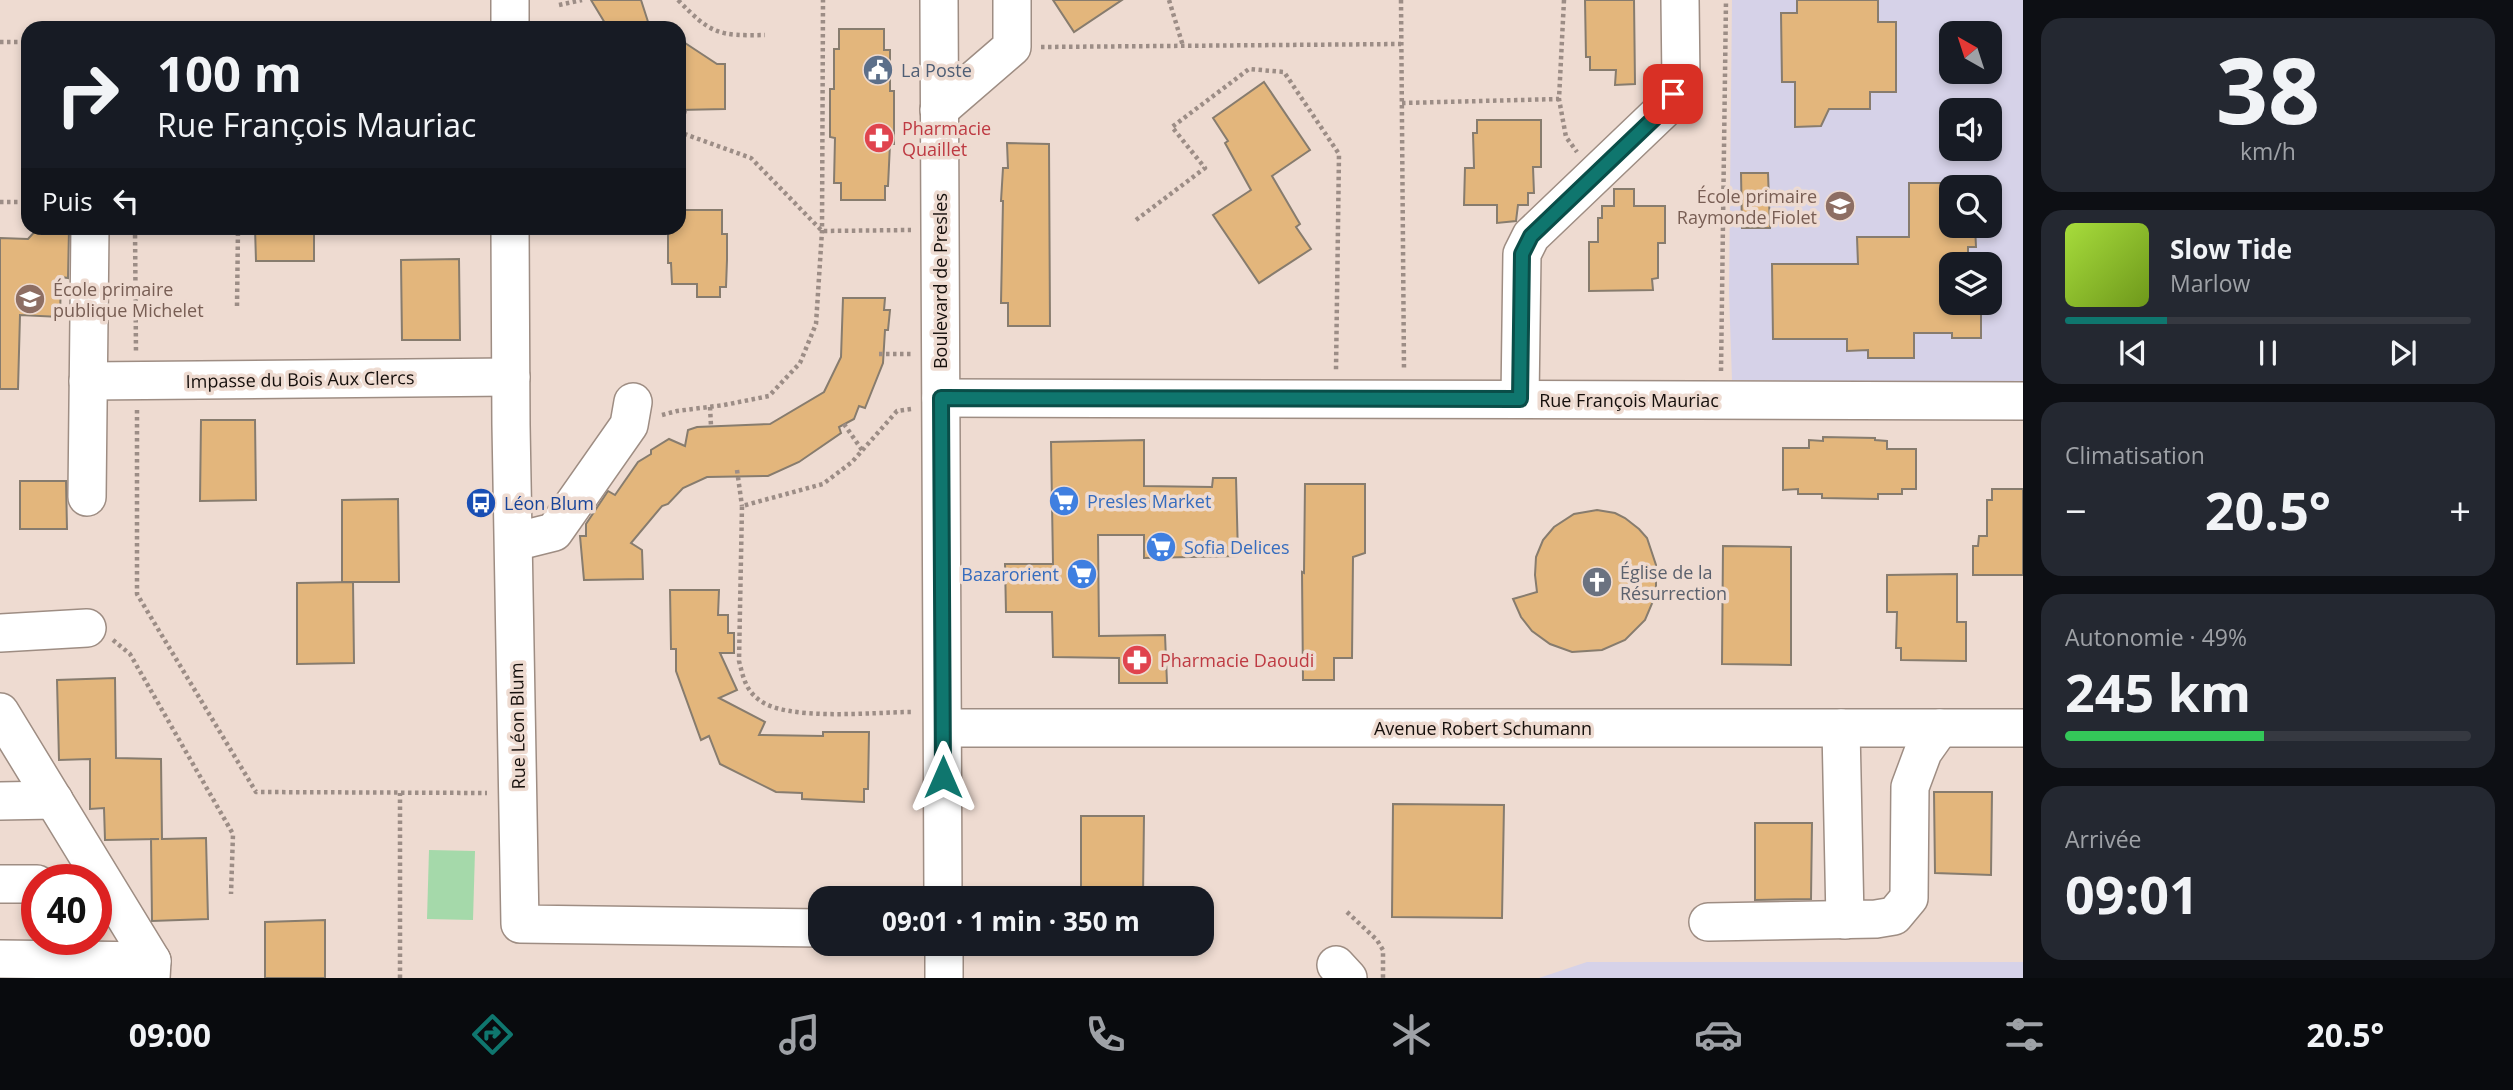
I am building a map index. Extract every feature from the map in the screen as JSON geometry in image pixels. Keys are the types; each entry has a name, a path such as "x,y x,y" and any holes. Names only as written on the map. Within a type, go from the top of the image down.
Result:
{"street":[{"path":"510,0 510,21"},
{"name":"Boulevard de Presles","path":"939,0 939,110 928,409 929,720 942,886"},
{"path":"939,110 1012,47 1012,0"},
{"path":"1520,399 1522,254 1531,236 1666,107 1681,82 1680,0"},
{"path":"88,497 90,235"},
{"name":"Rue Léon Blum","path":"510,235 520,924 808,928"},
{"name":"Impasse du Bois Aux Clercs","path":"89,381 511,377"},
{"name":"Rue François Mauriac","path":"928,409 1336,399 2023,401"},
{"path":"514,542 554,533 631,414"},
{"path":"0,634 87,628"},
{"name":"Avenue Robert Schumann","path":"929,720 2023,728"},
{"path":"3,721 54,800 90,864"},
{"path":"1841,728 1846,920"},
{"path":"1708,922 1846,920 1894,916 1909,898 1910,787 1923,752 1940,728"},
{"path":"0,801 54,800"},
{"path":"0,884 21,884"},
{"path":"112,903 151,969"},
{"path":"944,956 944,978"},
{"path":"0,959 151,969"}],"path":[{"path":"559,5 582,0"},
{"path":"678,0 703,25 730,36 765,35"},
{"path":"631,414 710,407 769,396 800,363 816,324 822,231 822,0"},
{"path":"1169,0 1183,46"},
{"path":"1401,0 1405,399"},
{"path":"1564,0 1559,99 1566,137 1593,174"},
{"path":"1721,400 1726,0"},
{"path":"0,42 21,42"},
{"path":"1012,47 1401,44"},
{"path":"1136,220 1205,168 1172,127 1249,69 1284,72 1339,154 1336,399"},
{"path":"1402,103 1559,99"},
{"path":"686,135 751,158 822,231 914,230 914,219"},
{"path":"0,202 21,202"},
{"path":"135,235 137,594 256,792 518,793"},
{"path":"237,306 238,235"},
{"path":"710,407 711,426"},
{"path":"742,506 823,484 852,462 897,411 928,409"},
{"path":"844,424 862,450"},
{"path":"737,470 742,506 739,661 745,685 758,699 774,709 799,713 929,720"},
{"path":"87,628 114,640 130,654 233,834 231,894"},
{"path":"400,793 400,978"},
{"path":"1347,912 1377,940 1383,950 1383,978"}],"shaded area":[{"name":"École primaire Raymonde Fiolet","path":"1732,0 2023,0 2023,384 1732,380 1729,293"},
{"path":"1587,962 2023,962 2023,978 1539,978"}],"green space":[{"path":"429,850 475,851 473,920 427,919"}],"building":[{"path":"591,0 641,0 648,21 604,21"},
{"path":"1053,0 1122,0 1074,32"},
{"path":"1585,0 1634,0 1635,84 1615,85 1616,70 1590,70 1590,57 1586,57"},
{"path":"1797,0 1878,0 1878,22 1896,22 1896,92 1870,92 1870,109 1829,109 1821,126 1795,127 1795,82 1782,82 1781,13 1797,13"},
{"path":"839,29 884,29 884,50 890,50 890,91 894,91 894,144 890,144 885,200 841,200 841,183 834,183 835,138 830,137 830,89 834,89 834,49 839,49"},
{"path":"686,44 717,64 725,64 725,109 686,110"},
{"path":"1264,82 1310,150 1272,176 1300,224 1296,227 1311,249 1259,283 1213,215 1251,190 1225,143 1228,141 1213,118"},
{"path":"1477,120 1541,120 1541,167 1533,167 1534,193 1528,193 1528,205 1518,205 1516,221 1497,223 1497,205 1464,205 1465,168 1474,168 1473,133 1477,133"},
{"path":"1007,143 1049,144 1050,326 1008,326 1008,303 1001,303 1001,201 1003,168 1008,168"},
{"path":"1741,173 1768,173 1770,228 1742,228"},
{"path":"1909,183 1939,183 1939,238 1976,238 1976,247 1968,247 1968,252 1939,252 1939,315 1981,315 1981,338 1952,338 1952,333 1914,333 1914,358 1868,358 1868,350 1847,351 1847,339 1773,339 1772,264 1858,264 1857,237 1909,237"},
{"path":"1614,189 1634,189 1634,206 1665,206 1665,243 1658,243 1658,278 1652,279 1653,290 1589,291 1589,242 1598,242 1598,218 1602,218 1602,206 1614,206"},
{"path":"686,210 722,210 722,234 727,234 727,260 726,287 720,287 720,297 697,297 697,284 672,284 671,263 668,263 668,235 686,235"},
{"name":"École primaire publique Michelet","path":"32,235 69,235 68,278 61,277 60,317 20,315 18,389 0,389 0,238 28,239"},
{"path":"255,235 314,235 314,261 256,261"},
{"path":"459,259 460,340 402,340 401,260"},
{"path":"843,298 885,298 884,310 890,310 888,330 885,330 883,363 865,408 859,406 854,419 839,427 841,433 799,462 768,476 707,477 683,488 668,504 662,506 631,543 642,550 643,579 584,580 580,536 586,536 586,524 608,491 615,495 638,462 651,454 651,450 669,439 685,446 688,430 697,427 770,424 824,392 841,357"},
{"path":"201,420 255,420 256,500 200,501"},
{"path":"1823,437 1875,438 1887,441 1887,449 1916,449 1916,489 1902,489 1902,494 1878,494 1878,499 1822,498 1822,494 1798,494 1798,489 1783,490 1783,448 1809,448 1809,440 1823,441"},
{"path":"1144,440 1144,486 1212,487 1213,478 1236,478 1238,556 1144,558 1144,535 1098,535 1099,636 1165,635 1167,683 1119,683 1119,658 1053,657 1052,612 1006,612 1005,564 1053,564 1051,442"},
{"path":"20,481 66,481 67,529 20,529"},
{"path":"1305,484 1365,484 1365,553 1353,557 1352,658 1334,658 1334,680 1303,680 1302,572 1304,573"},
{"path":"1992,489 2023,489 2023,575 1973,575 1973,546 1978,546 1979,536 1987,536 1987,500 1992,500"},
{"path":"398,499 399,582 342,582 342,500"},
{"name":"Église de la Résurrection","path":"1597,510 1625,518 1647,538 1656,565 1656,594 1645,620 1625,640 1602,650 1572,652 1550,644 1532,631 1521,617 1513,599 1537,592 1536,557 1543,540 1554,527 1574,514"},
{"path":"1723,546 1791,547 1791,665 1722,664"},
{"path":"1957,574 1957,622 1966,622 1966,661 1901,660 1901,648 1896,648 1897,612 1887,612 1887,575"},
{"path":"353,582 354,663 297,664 297,583"},
{"path":"670,590 719,590 718,615 728,615 728,633 734,633 734,653 720,653 737,690 719,698 765,722 759,735 823,736 823,732 869,732 868,789 864,789 864,802 802,799 802,793 776,792 720,764 709,736 701,740 676,671 676,649 671,649"},
{"path":"115,678 116,758 161,759 162,839 206,838 208,919 152,921 151,839 105,840 104,808 90,809 90,759 59,760 57,680"},
{"path":"1934,792 1992,792 1991,875 1935,873"},
{"path":"1393,804 1504,805 1502,918 1392,917"},
{"path":"1081,816 1144,816 1143,886 1081,886"},
{"path":"1755,823 1812,823 1811,899 1755,900"},
{"path":"325,920 325,978 265,978 265,922"}],"place":[{"name":"La Poste","path":"878,70"},
{"name":"Pharmacie Quaillet","path":"879,138"},
{"name":"École primaire Raymonde Fiolet","path":"1840,206"},
{"name":"École primaire publique Michelet","path":"30,299"},
{"name":"Presles Market","path":"1064,501"},
{"name":"Léon Blum","path":"481,503"},
{"name":"Sofia Delices","path":"1161,547"},
{"name":"Bazarorient","path":"1082,574"},
{"name":"Église de la Résurrection","path":"1597,582"},
{"name":"Pharmacie Daoudi","path":"1137,660"}],"route":[{"path":"943,777 941,398 1520,399 1522,254 1531,236 1666,107 1673,94"}]}
